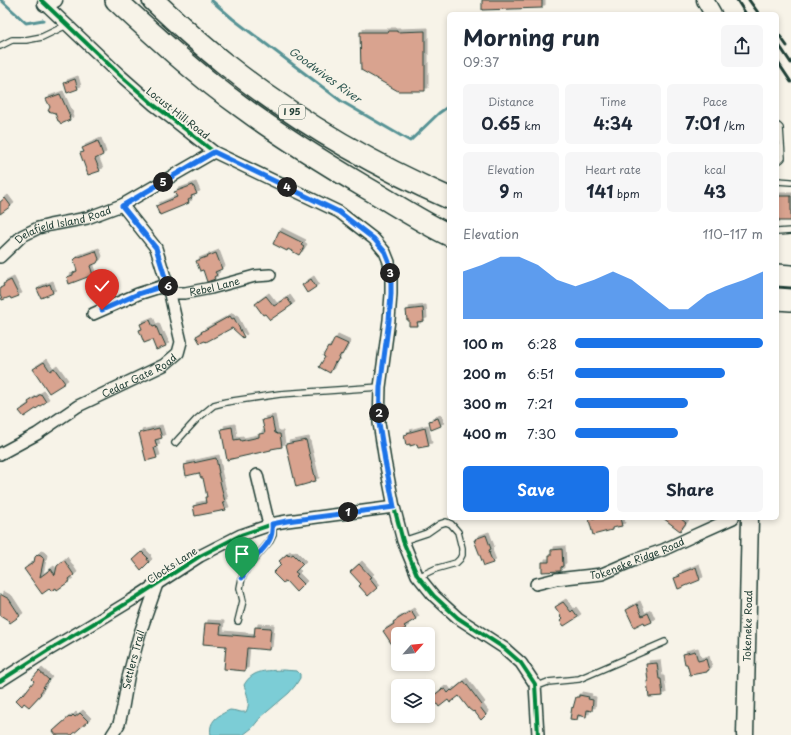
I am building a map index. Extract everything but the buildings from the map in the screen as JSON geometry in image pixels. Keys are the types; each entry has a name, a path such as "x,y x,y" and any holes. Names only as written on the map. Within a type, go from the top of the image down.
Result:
{"highway":[{"name":"I 95","path":"116,0 163,43 215,87 270,128 328,164 388,197 447,224"},
{"name":"I 95","path":"153,0 184,30 226,64 309,124 370,160 447,197"},
{"path":"309,124 413,170 447,183"},
{"path":"328,164 422,221 447,234"},
{"path":"779,275 791,276"},
{"path":"779,299 791,300"}],"main road":[{"path":"705,0 712,12"},
{"name":"Tokeneke Road","path":"745,735 750,520"}],"street":[{"name":"Locust Hill Road","path":"47,1 67,25 120,75 154,105 214,152 339,212 374,239 385,252 389,262 391,294 380,387 379,423 394,507 403,541 418,577 434,596 458,618 504,648 521,663 535,684 538,735"},
{"name":"Delafield Island Road","path":"0,257 22,236 38,228 87,218 122,206 214,152"},
{"name":"Cedar Gate Road","path":"0,454 37,434 78,406 164,365 178,353 181,342 169,290 156,248 122,206"},
{"name":"Rebel Lane","path":"93,314 138,294 160,287 173,293 185,293 212,288 255,276 270,275"},
{"path":"258,474 271,525"},
{"name":"Clocks Lane","path":"0,681 47,651 91,626 200,556 241,535 287,521 394,507"},
{"name":"Tokeneke Ridge Road","path":"536,584 556,578 602,574 663,550 729,520"},
{"name":"Settlers Trail","path":"112,735 119,724 128,678 157,584"}],"lane":[{"path":"1,45 12,40 26,40 42,37 67,25"},
{"path":"779,127 782,158 779,160"},
{"path":"779,181 791,182"},
{"path":"779,232 791,231"},
{"path":"175,443 196,419 214,404 280,394 380,387"},
{"path":"403,541 427,533 440,524 446,522 451,524 458,532 462,548 462,555 460,559 456,563 435,569 418,577"},
{"path":"238,621 243,601 240,588 242,578 247,568 270,541 273,535 271,525"},
{"path":"535,687 548,682 579,679 665,642"}],"water":[{"path":"266,671 297,671 300,674 300,678 289,693 261,717 252,728 243,735 211,735 211,725 219,716 230,710 246,712 248,702 244,685 252,676 256,673"}],"waterway":[{"name":"Goodwives River","path":"1,0 26,23 43,20"},
{"name":"Goodwives River","path":"211,0 233,19 341,101 410,141 439,113 447,107"}],"railway":[{"path":"737,0 745,12"},
{"path":"749,0 758,12"},
{"path":"779,35 787,46"},
{"path":"779,45 791,63"},
{"path":"779,64 791,82"}],"cycle path":[{"path":"41,0 154,105 214,152 339,212 374,239 385,252 389,262 391,294 380,387 379,423 394,507 403,541 417,575 434,596 458,618 504,648 521,663 535,684 538,735"},
{"path":"0,681 132,600 200,556 241,535 276,523 394,507"}],"route":[{"path":"102,310 138,294 160,287 169,290 156,248 122,206 214,152 339,212 374,239 385,252 389,262 391,294 380,387 379,423 394,507 272,524 273,535 270,541 253,560 242,578"}]}
